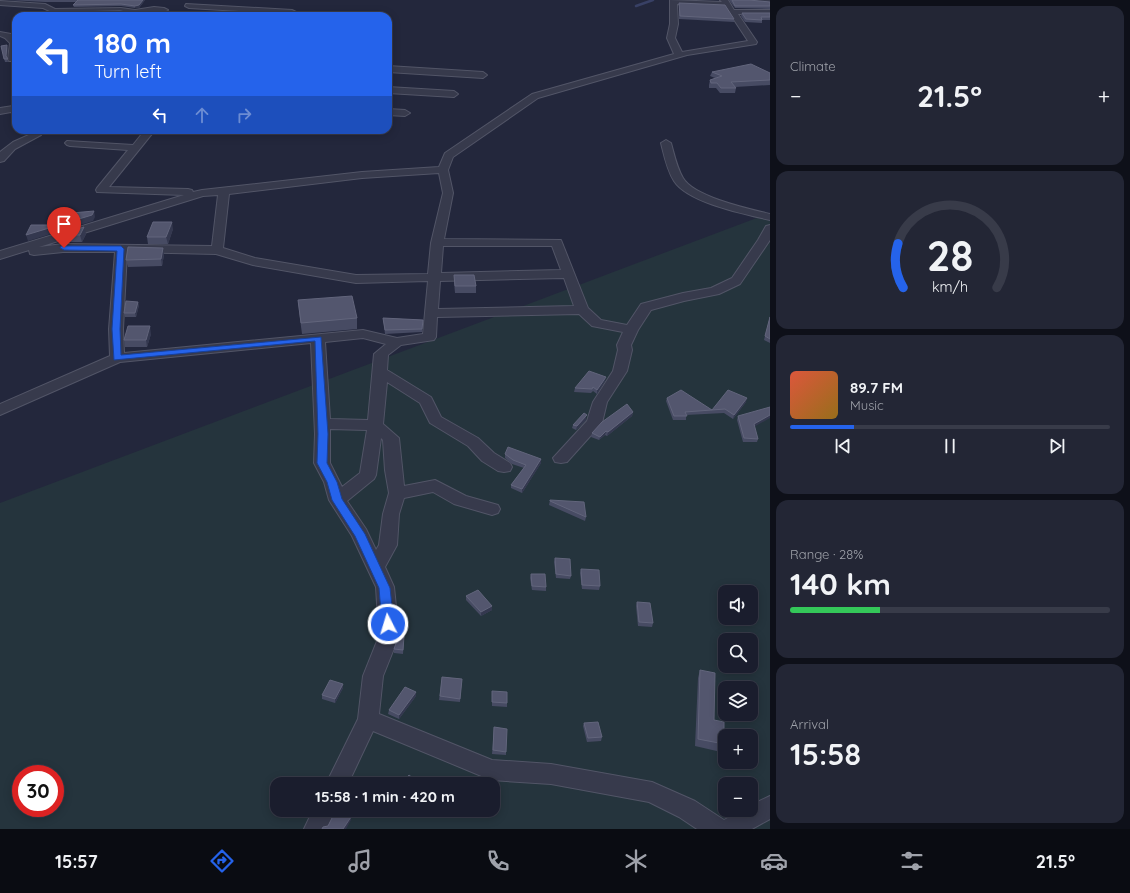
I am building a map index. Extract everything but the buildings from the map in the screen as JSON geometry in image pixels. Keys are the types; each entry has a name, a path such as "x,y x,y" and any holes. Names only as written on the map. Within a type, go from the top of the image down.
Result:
{"street":[{"path":"243,12 254,0"},
{"path":"750,0 770,1"},
{"path":"161,1 164,12"},
{"path":"679,55 671,38 674,24 673,2 728,5 770,12"},
{"path":"0,3 45,6 54,10 70,12 121,10 135,12 151,6 162,12"},
{"path":"0,410 117,358 363,334 397,342 429,337 437,243 448,193 443,170 449,155 535,96 679,55 753,42 728,5"},
{"path":"189,6 292,12"},
{"path":"0,34 8,36 12,41"},
{"path":"2,63 12,60"},
{"path":"392,69 483,75"},
{"path":"392,90 454,94"},
{"path":"1,111 12,109"},
{"path":"392,112 406,113"},
{"path":"1,153 36,134"},
{"path":"147,134 101,190 224,191 362,175 443,170"},
{"path":"70,143 136,148"},
{"path":"666,143 679,182 689,190 700,196 731,207 770,217"},
{"path":"218,250 224,191"},
{"path":"0,255 202,192"},
{"path":"561,458 594,423 600,402 620,371 625,350 624,345 631,330 646,307 683,297 715,291 736,281 764,240 770,228"},
{"path":"437,243 558,242 582,310 596,323 631,330"},
{"path":"0,255 64,248 218,250 253,261 356,279 569,274"},
{"path":"117,358 116,329 121,249"},
{"path":"432,313 582,310"},
{"path":"318,338 322,424 322,463 332,482 337,500 360,534 385,588 389,636 373,676 368,719 340,777"},
{"path":"337,500 368,474 378,405 381,354 397,342"},
{"path":"379,371 426,400 435,420 473,442 488,457 504,466"},
{"path":"322,424 375,425 391,438 393,470 397,493 392,514 388,544 375,568"},
{"path":"397,493 435,486 460,500 492,509"},
{"path":"368,719 491,770 551,774 652,792 686,809 717,829"},
{"path":"730,829 770,807"},
{"path":"315,829 321,817"}],"shaded area":[{"path":"770,213 770,829 0,829 0,503"}],"waterway":[{"path":"636,6 653,0"}],"route":[{"path":"64,248 121,249 118,272 116,329 117,358 318,338 323,434 322,463 332,482 337,500 360,534 385,588 388,624"}]}
